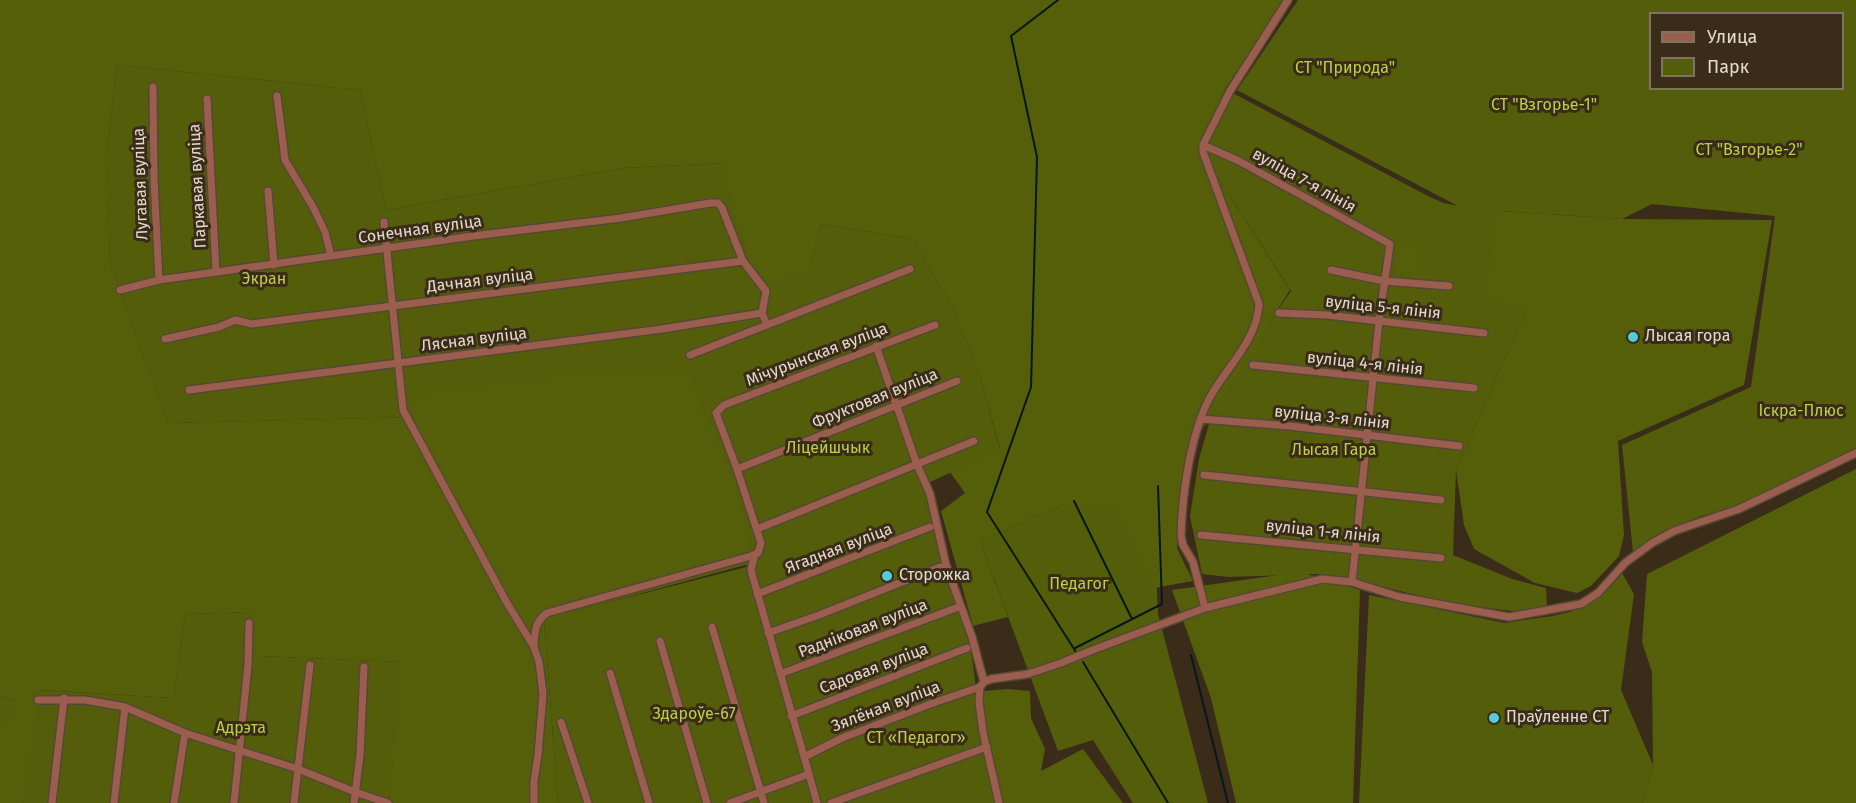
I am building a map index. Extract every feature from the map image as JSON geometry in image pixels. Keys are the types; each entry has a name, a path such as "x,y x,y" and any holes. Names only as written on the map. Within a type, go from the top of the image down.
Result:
{"street":[{"path":"1205,608 1193,562 1183,545 1181,536 1194,438 1208,400 1239,356 1258,315 1259,304 1203,152 1203,145 1230,90 1288,0"},
{"name":"Лугавая вуліца","path":"153,87 154,180 159,280"},
{"path":"277,96 285,159 325,232 331,256"},
{"name":"Паркавая вуліца","path":"207,99 216,272"},
{"name":"вуліца 7-я лінія","path":"1203,145 1239,161 1390,244 1384,281"},
{"path":"268,191 274,265"},
{"name":"Сонечная вуліца","path":"120,290 159,280 621,218 710,203 718,203 722,208 743,261"},
{"path":"384,222 403,410 507,603 534,647 539,662 543,694 534,781 534,803"},
{"path":"743,261 766,291 762,313 767,325"},
{"name":"Дачная вуліца","path":"165,339 219,327 235,320 252,324 743,261"},
{"path":"690,355 910,268"},
{"path":"1331,270 1384,281 1449,286"},
{"path":"1352,582 1384,281"},
{"name":"Лясная вуліца","path":"189,390 662,329 762,313"},
{"name":"вуліца 5-я лінія","path":"1279,313 1484,333"},
{"name":"Мічурынская вуліца","path":"737,470 716,417 717,410 724,405 935,325"},
{"path":"876,346 895,406 930,494 946,564 972,637 982,685 980,714 999,803"},
{"name":"вуліца 4-я лінія","path":"1253,365 1474,388"},
{"name":"Фруктовая вуліца","path":"737,470 957,381"},
{"name":"вуліца 3-я лінія","path":"1201,419 1459,446"},
{"path":"757,529 974,441"},
{"name":"Зялёная вуліца","path":"804,757 842,738 982,685 992,679 1029,674 1205,608 1322,579 1352,582 1400,597 1509,617 1581,604 1598,593 1625,563 1652,543 1674,531 1739,510 1856,453"},
{"path":"534,647 536,626 540,618 547,613 758,553 761,543 737,470"},
{"path":"1204,475 1441,500"},
{"name":"Ягадная вуліца","path":"757,594 930,527"},
{"name":"вуліца 1-я лінія","path":"1201,535 1441,558"},
{"path":"751,556 754,558 751,569 757,594 817,803"},
{"path":"768,633 940,567"},
{"name":"Радніковая вуліца","path":"780,674 956,608"},
{"path":"234,803 248,665 249,623"},
{"path":"712,627 764,803"},
{"path":"660,641 707,803"},
{"name":"Садовая вуліца","path":"791,716 967,648"},
{"path":"294,803 310,665"},
{"path":"354,803 360,755 364,667"},
{"path":"610,673 649,803"},
{"path":"38,700 64,698 125,707 185,733 298,769 388,803"},
{"path":"52,803 64,698"},
{"path":"114,803 125,707"},
{"path":"561,722 588,803"},
{"path":"174,803 185,733"},
{"path":"831,803 987,747"},
{"path":"730,803 809,774"}],"green space":[{"path":"0,0 1284,0 1225,89 1199,148 1290,290 1190,448 1177,548 1193,581 1154,588 1116,508 1064,504 980,541 1008,617 973,626 941,511 965,493 950,472 1000,449 979,372 956,315 913,239 821,224 809,271 770,283 746,254 724,163 624,168 386,210 360,90 117,65 107,152 110,263 168,423 415,417 414,395 566,375 688,370 703,413 734,483 754,565 745,565 544,620 558,803 389,803 401,662 257,656 253,612 185,614 174,698 40,690 23,803 0,803 0,725 7,720 17,701 0,696"},
{"path":"1298,0 1856,0 1856,448 1747,502 1727,510 1701,516 1662,532 1633,552 1622,445 1751,387 1775,216 1652,204 1622,219 1500,211 1493,243 1527,308 1456,470 1453,555 1512,579 1546,588 1547,607 1522,612 1453,604 1347,578 1317,574 1228,577 1202,574 1190,516 1199,459 1214,407 1245,357 1291,291 1199,148 1225,89 1428,196 1443,203 1458,206 1237,90"},
{"path":"117,65 360,90 386,210 624,168 725,163 746,254 809,271 821,224 913,239 956,315 979,372 1000,450 930,482 971,650 984,749 978,721 982,749 996,803 558,803 544,619 754,565 414,396 416,417 168,423 110,263 107,167 0,132 107,152"},
{"path":"1499,211 1622,219 1772,220 1744,385 1618,441 1624,535 1619,556 1591,586 1577,593 1535,583 1474,549 1464,525 1456,470 1527,308 1487,299"},
{"path":"1404,244 1419,244 1413,274 1395,272"},
{"path":"1856,469 1856,803 1642,803 1653,765 1652,672 1642,642 1647,574"},
{"name":"Педагог","path":"1152,487 1158,614 1208,803 1133,803 1093,740 1058,751 980,541 1064,504"},
{"path":"1300,572 1360,590 1353,803 1236,803 1211,698 1172,590"},
{"path":"1622,573 1634,594 1621,690 1653,765 1642,803 1359,803 1369,595 1505,623 1573,611 1598,598"},
{"name":"Адрэта","path":"254,612 258,656 402,662 389,803 23,803 39,690 174,698 185,614"},
{"path":"1008,689 1030,691 1031,718 1045,749 1041,771 1083,749 1123,803 1001,803 984,749 984,691"},
{"path":"0,696 17,701 7,721 0,725"}],"waterway":[{"path":"1058,0 1011,36 1037,157 1031,387 987,512 1076,652"},
{"path":"1075,648 1162,604 1158,486"},
{"path":"1074,501 1132,619"},
{"path":"1191,655 1228,803"},
{"path":"1083,662 1168,803"}],"place":[{"name":"Лысая гора","path":"1633,337"},
{"name":"Сторожка","path":"887,576"},
{"name":"Праўленне СТ","path":"1494,718"}],"park label":[{"name":"СТ \"Природа\"","path":"1345,69"},
{"name":"СТ \"Взгорье-1\"","path":"1544,106"},
{"name":"СТ \"Взгорье-2\"","path":"1749,151"},
{"name":"Экран","path":"264,280"},
{"name":"Іскра-Плюс","path":"1801,412"},
{"name":"Ліцейшчык","path":"828,449"},
{"name":"Лысая Гара","path":"1334,451"},
{"name":"Здароўе-67","path":"694,715"},
{"name":"СТ «Педагог»","path":"916,739"}]}
